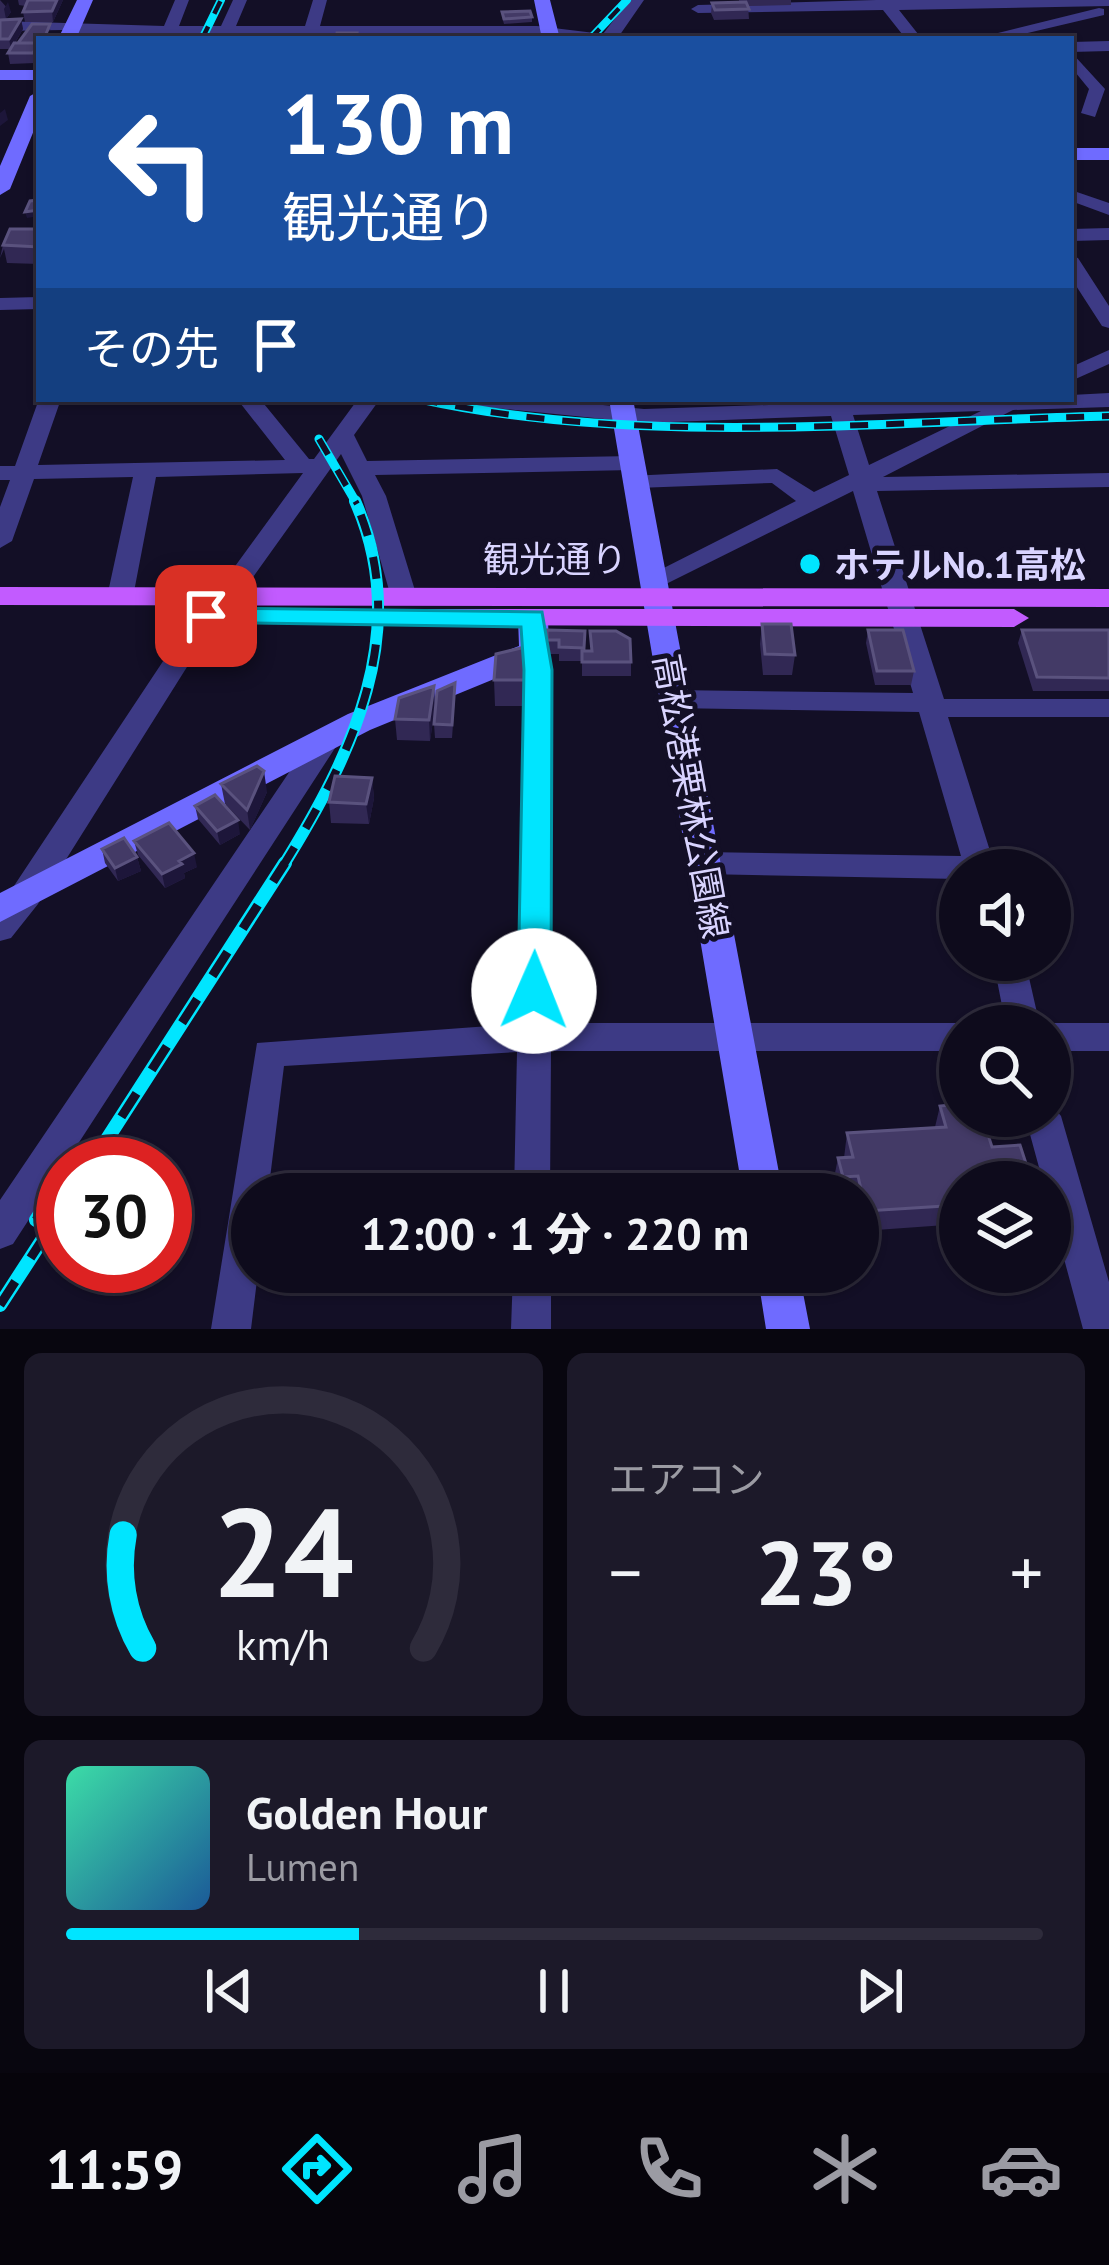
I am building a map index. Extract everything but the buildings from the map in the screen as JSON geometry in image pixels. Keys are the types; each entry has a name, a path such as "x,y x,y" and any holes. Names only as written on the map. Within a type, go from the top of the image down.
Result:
{"main road":[{"path":"70,32 85,0"},
{"path":"542,0 551,36"},
{"path":"0,75 36,75"},
{"path":"1,186 10,142 36,101"},
{"path":"1074,154 1109,154"},
{"name":"高松港栗林公園線","path":"622,406 759,1173"},
{"name":"観光通り","path":"0,596 659,597 1109,618"},
{"name":"観光通り","path":"0,616 206,616 534,634 659,597"},
{"name":"観光通り","path":"901,607 1109,598"},
{"path":"14,902 534,634"},
{"path":"782,1293 788,1329"}],"street":[{"path":"168,35 182,0"},
{"path":"225,35 240,0"},
{"path":"311,31 320,0"},
{"path":"610,36 637,0"},
{"path":"710,36 695,4 1079,1 1109,6"},
{"path":"985,2 1017,35"},
{"path":"885,3 912,36"},
{"path":"1008,36 1045,34 1109,6"},
{"path":"0,26 168,35 406,27 551,36"},
{"path":"1074,47 1109,46"},
{"path":"1074,60 1103,89 1080,111"},
{"path":"1080,111 1109,116"},
{"path":"1074,193 1109,194"},
{"path":"1074,194 1109,209"},
{"path":"1074,235 1109,234"},
{"path":"1074,267 1108,318"},
{"path":"0,304 36,304"},
{"path":"1074,374 1109,356"},
{"path":"1074,400 1109,400"},
{"path":"0,541 12,472 48,402"},
{"path":"251,402 309,466"},
{"path":"235,597 238,580 309,466 367,402"},
{"path":"538,402 622,406 898,402"},
{"path":"659,597 813,502 1015,402"},
{"path":"838,403 975,849"},
{"path":"342,434 363,468 404,597"},
{"path":"12,472 309,466"},
{"path":"363,468 777,476 813,502"},
{"path":"120,597 146,470"},
{"path":"861,478 876,484 1109,480"},
{"path":"0,929 206,616"},
{"path":"532,1173 538,670 534,634"},
{"path":"671,699 1109,708"},
{"path":"0,1232 13,1190 327,738"},
{"path":"703,863 939,868"},
{"path":"1071,1037 1109,1036"},
{"path":"231,1329 269,1053 534,1037 939,1037"},
{"path":"1051,1137 1096,1253 1103,1329"},
{"path":"531,1329 532,1293"}],"railway":[{"path":"203,36 221,0"},
{"path":"593,36 627,0"},
{"path":"437,402 588,423 675,427 1109,416"},
{"path":"319,439 357,504"},
{"path":"283,866 332,780 367,691 378,597 371,549 355,501"},
{"path":"108,1137 285,863"},
{"path":"0,1305 36,1250"}],"place":[{"name":"ホテルNo.1高松","path":"810,564"}],"route":[{"path":"206,616 533,618 538,670 534,991"}]}
